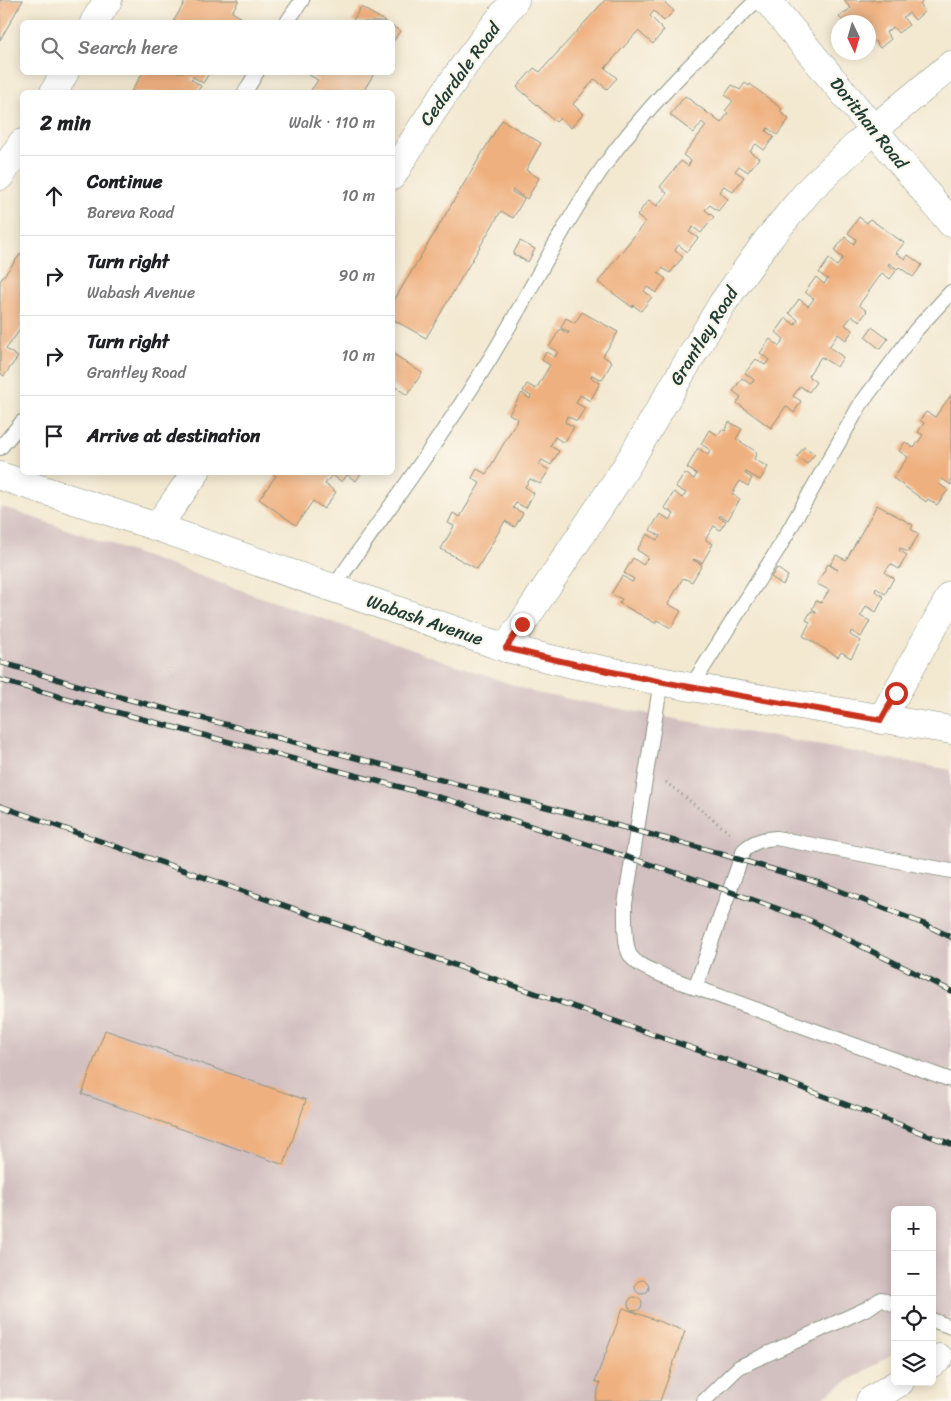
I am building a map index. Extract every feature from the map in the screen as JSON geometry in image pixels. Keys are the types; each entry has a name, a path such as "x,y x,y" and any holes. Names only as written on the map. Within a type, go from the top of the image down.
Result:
{"street":[{"path":"95,20 108,0"},
{"name":"Cedardale Road","path":"395,171 422,126 462,67 515,0"},
{"name":"Dorithan Road","path":"768,0 951,223"},
{"name":"Grantley Road","path":"506,648 626,467 722,304 766,242 811,188 874,129 951,65"},
{"path":"55,90 63,75"},
{"path":"0,176 20,146"},
{"path":"157,527 194,475"},
{"name":"Wabash Avenue","path":"0,476 157,527 506,648 572,664 691,687 881,720 951,730"},
{"path":"881,720 951,596"},
{"path":"870,1401 894,1386"}],"lane":[{"path":"288,20 302,0"},
{"path":"333,588 492,356 558,238 602,169 640,119 687,68 757,0"},
{"path":"246,90 255,75"},
{"path":"691,687 780,546 860,405 916,330 951,292"},
{"path":"0,448 20,424"},
{"path":"661,681 625,904 625,933 630,955 642,966 664,976 951,1080"},
{"path":"695,988 744,850 751,844 763,839 776,838 951,871"},
{"path":"704,1401 739,1367 868,1308 881,1299 891,1303"},
{"path":"936,1321 951,1327"}],"path":[{"path":"647,767 747,847"}],"shaded area":[{"path":"0,506 536,693 951,770 951,1318 936,1327 936,1206 891,1206 891,1354 816,1401 0,1401"}],"building":[{"path":"0,0 23,0 0,40"},
{"path":"186,0 239,0 232,12 242,18 241,20 174,20"},
{"path":"605,0 664,0 674,11 664,21 654,11 650,16 664,30 653,44 638,31 605,68 617,78 607,89 595,79 573,104 583,114 571,128 560,118 556,122 517,87 534,68 540,72"},
{"path":"924,0 920,4 925,11 915,20 909,13 903,17 909,25 898,33 893,27 886,32 891,39 880,48 876,42 876,15 842,15 851,8 844,1"},
{"path":"361,7 383,20 353,20"},
{"path":"395,28 400,31 395,38"},
{"path":"141,75 208,75 203,83 193,77 191,79 201,86 198,90 132,90"},
{"path":"309,75 373,75 364,90 311,90 318,80"},
{"path":"745,83 749,86 750,84 782,109 780,112 789,119 777,135 768,128 766,131 774,137 764,150 756,144 753,147 750,152 759,158 748,172 739,166 735,171 744,177 733,192 724,186 719,192 728,199 718,211 710,205 705,210 714,217 701,233 692,228 689,232 698,238 687,252 679,245 677,247 675,251 683,257 670,273 662,268 658,273 666,279 656,293 646,288 644,291 652,297 641,311 633,305 632,307 598,282 645,222 637,216 643,207 649,200 657,206 667,193 660,187 681,161 688,166 691,161 683,155 706,126 702,122 694,133 670,115 685,96 721,123 728,113 725,111 733,101 725,95 732,85 740,90"},
{"path":"502,120 541,143 526,170 539,178 527,199 513,190 512,192 524,199 513,218 501,211 426,338 395,321 395,299"},
{"path":"859,217 867,223 870,219 904,243 896,253 905,259 908,255 922,265 913,277 899,267 897,269 889,263 888,265 896,271 890,279 882,273 859,305 867,311 860,321 852,316 845,325 853,330 846,340 838,334 829,347 843,357 837,367 821,357 808,376 816,382 809,392 800,386 793,396 801,401 794,413 786,406 771,428 737,403 741,397 733,391 742,378 750,384 753,382 754,380 745,373 756,359 765,365 769,360 760,353 770,339 779,346 784,339 776,332 786,318 795,325 798,320 789,313 799,299 808,306 814,299 805,292 816,277 824,284 828,279 819,273 829,259 837,266 843,258 834,251 845,237 854,244 856,239 848,233"},
{"path":"520,241 535,249 528,262 513,254"},
{"path":"20,255 20,330 6,349 18,357 4,376 0,373 0,281"},
{"path":"582,312 618,332 603,356 612,362 602,380 592,375 591,378 600,383 590,401 580,395 576,403 585,408 577,421 567,416 565,422 574,427 564,443 555,437 550,446 559,451 551,465 542,460 539,464 549,470 540,484 530,479 525,487 534,493 526,508 516,503 514,506 513,508 523,513 515,527 505,521 477,569 441,549 454,526 448,523 453,513 460,517 480,483 472,478 477,469 486,474 518,419 509,414 522,393 530,399 531,396 523,391 527,384 536,389 550,365 542,360 546,352 555,357 558,352 549,347 560,329 568,334 569,332 561,328 566,318 575,323"},
{"path":"872,327 888,339 880,349 865,337"},
{"path":"395,355 422,373 407,395 395,387"},
{"path":"951,395 951,485 942,479 939,484 948,490 937,505 928,499 926,502 893,478 908,457 899,451 905,442 914,448 923,435 918,432 924,423 920,420 926,412 935,417"},
{"path":"729,422 742,429 736,439 757,452 754,459 768,467 760,480 746,472 745,474 752,478 748,486 740,481 732,494 740,499 728,520 720,515 719,517 726,521 720,530 714,526 706,538 706,540 713,544 702,563 693,560 702,565 692,582 683,578 668,604 681,611 671,628 657,620 655,623 619,603 622,599 611,594 622,576 633,581 634,579 624,573 633,558 643,565 648,557 637,550 647,534 657,540 660,536 650,530 660,514 670,520 674,514 664,508 674,492 682,498 686,493 676,487 685,473 694,479 697,474 687,468 698,448 708,455 710,450 701,444 709,430 718,435 722,429 725,431"},
{"path":"804,447 815,454 807,464 797,457"},
{"path":"275,475 332,475 325,484 336,492 324,509 313,501 296,525 259,499 276,476"},
{"path":"332,475 347,475 342,482"},
{"path":"347,475 360,475 356,481"},
{"path":"877,505 913,525 911,529 919,534 908,552 900,548 899,550 907,555 899,569 891,564 887,569 885,573 894,578 885,594 876,588 875,591 884,597 876,612 866,606 860,616 870,621 861,637 851,631 850,635 861,641 851,658 841,652 838,657 803,636 810,622 806,620 811,611 817,612 812,609 816,601 821,603 829,590 817,584 828,564 838,570 830,565 836,555 846,560"},
{"path":"777,568 788,576 783,585 771,577"},
{"path":"105,1030 306,1100 284,1165 82,1094"},
{"path":"639,1280 645,1280 649,1287 645,1294 639,1294 635,1290 635,1284"},
{"path":"632,1297 638,1297 642,1304 638,1311 632,1311 628,1307 628,1301"},
{"path":"623,1308 685,1331 660,1401 595,1401 600,1383 595,1381"}],"railway":[{"path":"0,662 96,691 704,849 822,884 924,924 951,937"},
{"path":"0,680 449,800 689,877 809,920 951,991"},
{"path":"0,806 749,1068 951,1144"}],"route":[{"path":"522,624 506,648 572,664 691,687 881,720 896,693"}]}
